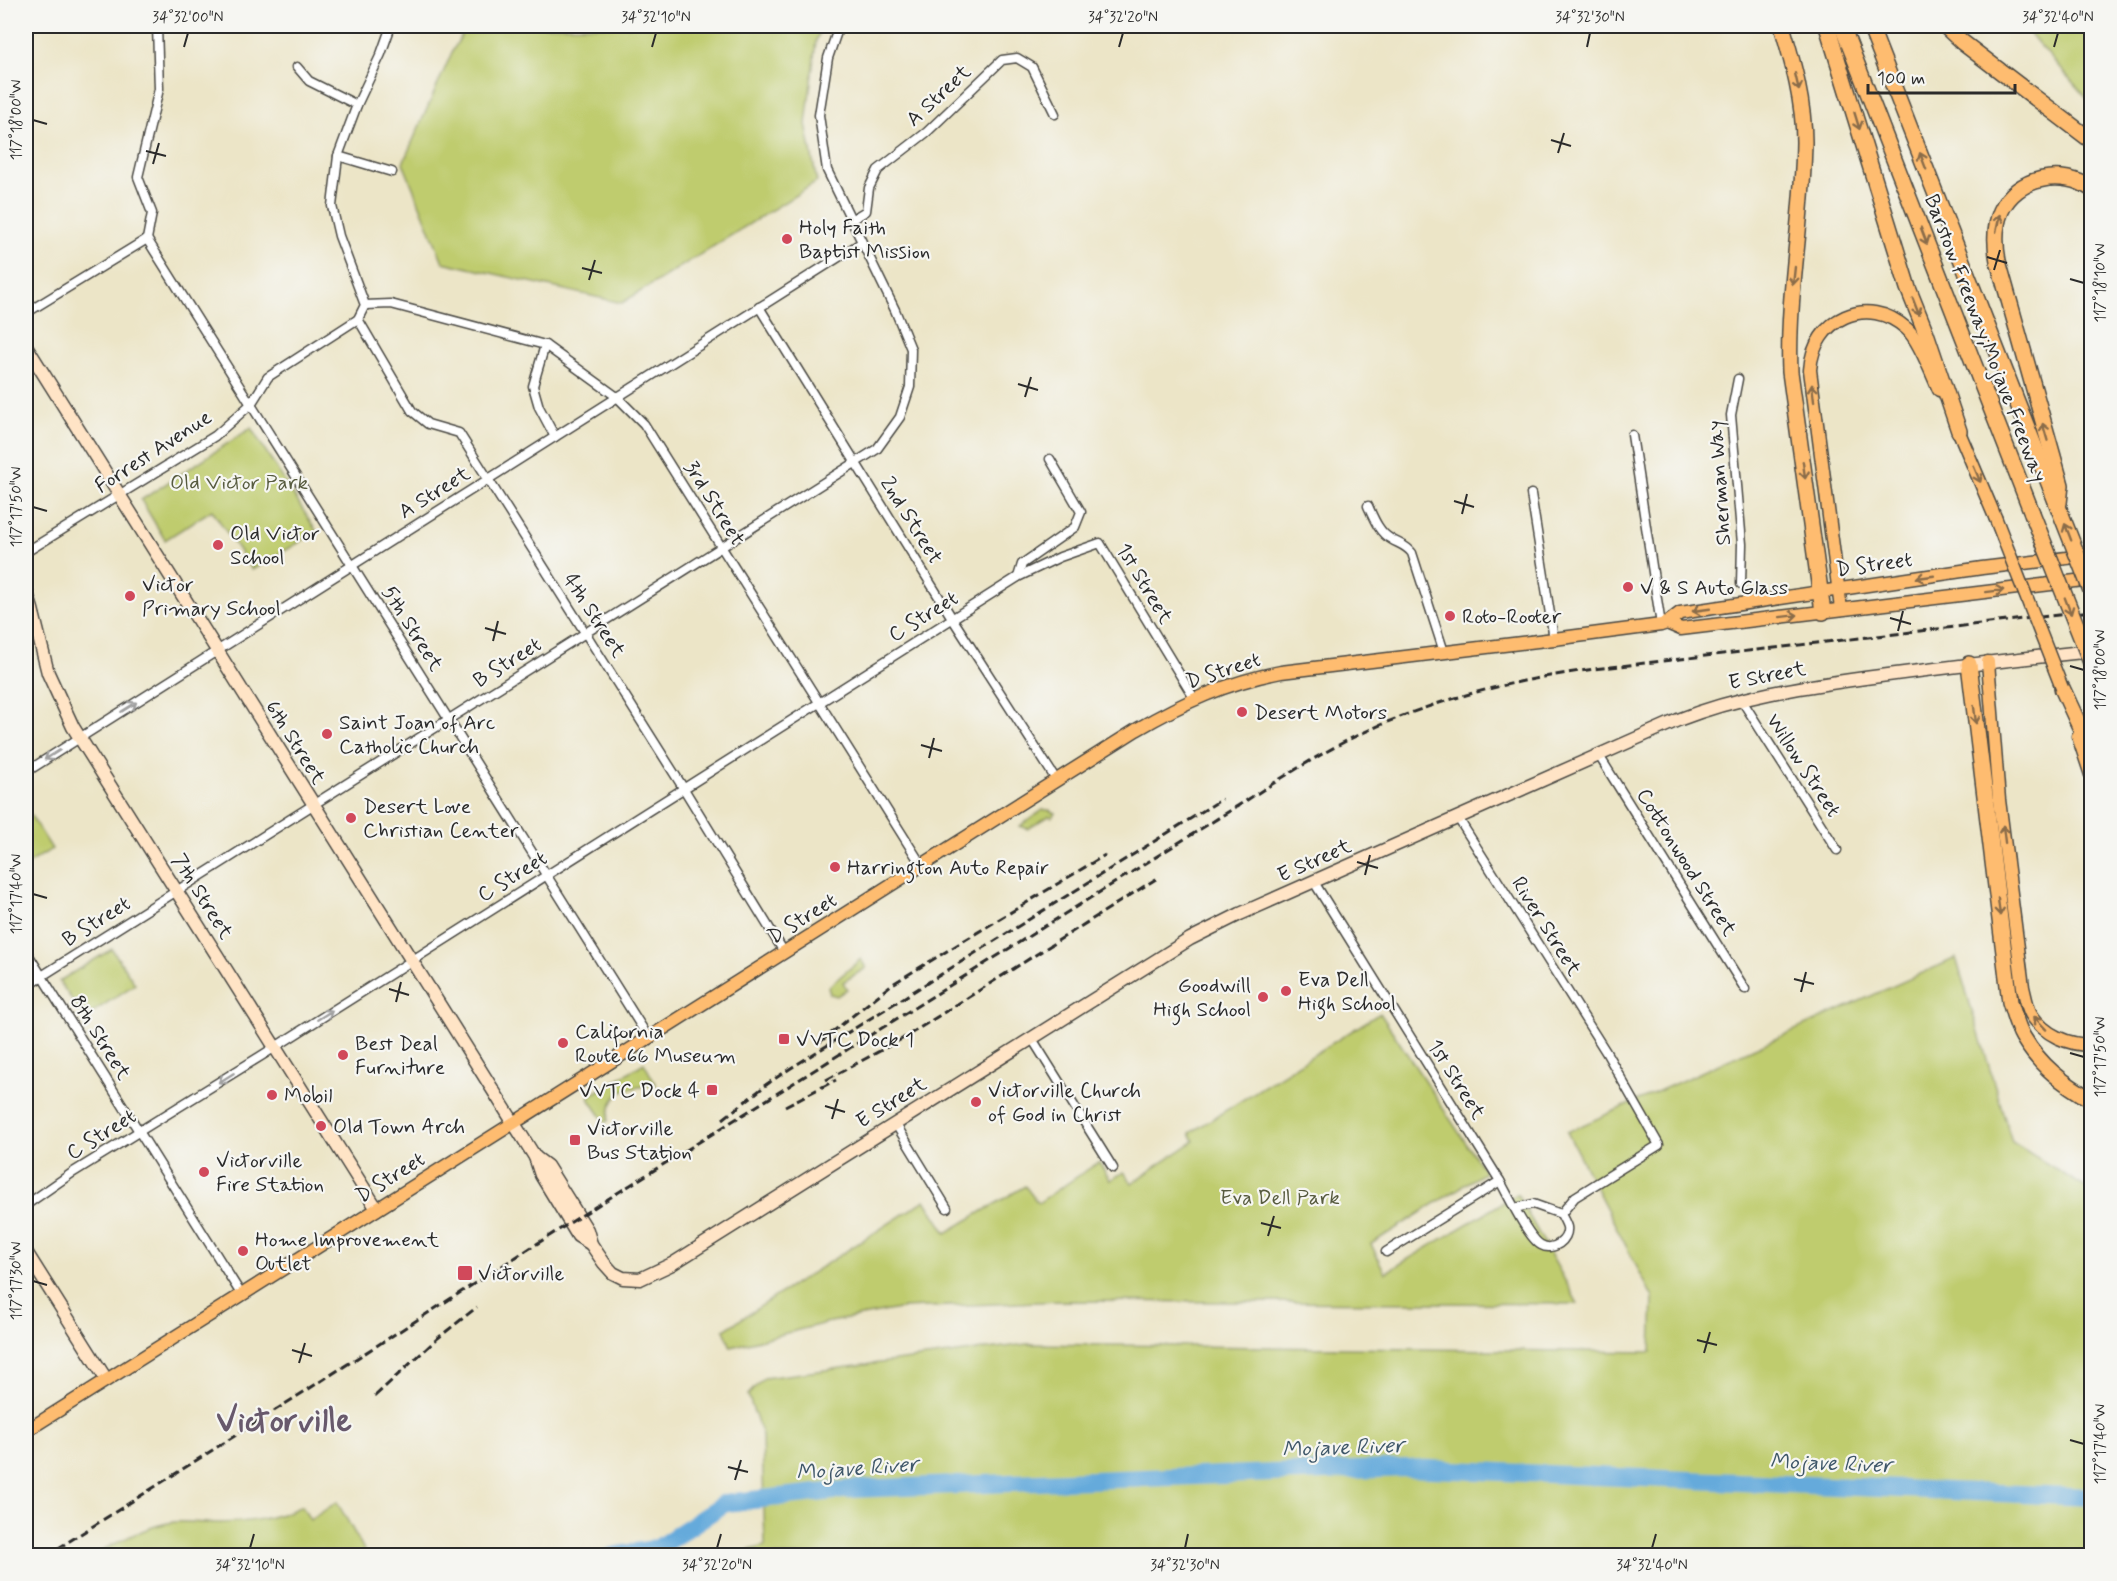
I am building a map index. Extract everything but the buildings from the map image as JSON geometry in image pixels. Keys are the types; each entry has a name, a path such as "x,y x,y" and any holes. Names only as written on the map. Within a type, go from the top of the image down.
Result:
{"highway":[{"path":"1782,26 1801,101 1804,141 1789,345 1790,372 1823,612"},
{"path":"1827,26 1908,288 1926,333 1959,431"},
{"name":"Barstow Freeway;Mojave Freeway","path":"1842,26 2091,665"},
{"name":"Barstow Freeway;Mojave Freeway","path":"1870,26 2091,593"},
{"path":"1945,26 1962,42 2091,141"},
{"path":"2059,509 2061,485 1998,261 1996,229 2001,211 2008,200 2019,190 2034,182 2064,177 2080,182 2091,189"},
{"path":"1968,664 2010,1002 2022,1036 2039,1060 2066,1085 2091,1100"},
{"path":"2065,696 2091,753"}],"main road":[{"path":"1841,609 1810,370 1811,357 1825,330 1836,320 1863,312 1881,314 1906,327 1914,337 1959,431 1995,517 2065,696 2091,778"},
{"name":"D Street","path":"1664,624 1680,613 1982,568 2091,555"},
{"name":"D Street","path":"26,1431 1136,730 1194,698 1234,683 1281,672 1664,624 1681,629 2091,579"},
{"path":"1988,662 1999,800 2023,987 2031,1014 2049,1033 2075,1045 2091,1046"}],"street":[{"path":"26,313 147,239 152,213 138,177 159,89 157,26"},
{"path":"358,319 365,305 339,236 332,206 338,156 391,26"},
{"name":"B Street","path":"26,986 877,449 900,417 910,387 911,349 895,310 827,170 819,114 828,58 838,26"},
{"name":"A Street","path":"851,220 866,211 869,188 878,170 927,132 1002,60 1017,58 1032,67 1054,114"},
{"path":"297,68 309,81 357,105"},
{"path":"338,156 392,172"},
{"name":"5th Street","path":"147,239 648,1037"},
{"name":"A Street","path":"26,772 861,243"},
{"name":"3rd Street","path":"365,305 391,304 545,345 617,397 644,424 922,866"},
{"name":"2nd Street","path":"759,307 952,618 1057,781"},
{"name":"Forrest Avenue","path":"26,552 185,452 215,436 251,404 268,377 358,319"},
{"name":"4th Street","path":"358,319 412,411 428,424 459,434 684,789 784,952"},
{"path":"545,345 533,386 539,407 555,437"},
{"name":"6th Street","path":"26,346 535,1157 541,1175 578,1236 591,1244 608,1269 623,1278"},
{"name":"Sherman Way","path":"1738,379 1731,415 1742,544 1741,584"},
{"path":"1632,435 1664,624"},
{"path":"1018,577 1022,564 1075,526 1082,513 1050,459"},
{"path":"1531,494 1554,639"},
{"path":"1368,506 1377,524 1389,538 1408,547 1412,553 1444,652"},
{"name":"1st Street","path":"1018,577 1060,556 1100,543 1194,698"},
{"name":"C Street","path":"26,1205 139,1131 411,962 1018,577"},
{"name":"7th Street","path":"26,590 48,673 79,738 377,1209"},
{"name":"E Street","path":"623,1278 640,1279 657,1273 1030,1037 1190,939 1598,754 1697,712 1741,699 1788,689 1968,664 2091,651"},
{"name":"Willow Street","path":"1741,699 1837,850"},
{"name":"Cottonwood Street","path":"1598,754 1745,988"},
{"name":"River Street","path":"1458,818 1606,1052 1659,1145 1575,1197 1561,1214"},
{"name":"1st Street","path":"1314,882 1500,1181 1528,1230 1541,1245 1552,1247 1560,1244 1567,1233 1567,1226 1561,1214"},
{"name":"8th Street","path":"26,951 241,1294"},
{"path":"1030,1037 1113,1168"},
{"path":"895,1123 947,1208"},
{"path":"1386,1252 1500,1181"},
{"path":"1515,1208 1533,1204 1561,1214"},
{"path":"26,1252 106,1379"}],"green space":[{"path":"467,26 822,26 816,41 806,124 817,182 622,303 443,262 403,163 453,50"},
{"path":"2023,26 2091,26 2091,103"},
{"name":"Old Victor Park","path":"251,428 317,532 252,570 212,510 165,540 141,500"},
{"path":"26,808 52,849 26,865"},
{"path":"1043,810 1056,813 1028,829 1020,826"},
{"path":"112,949 135,984 84,1018 59,981"},
{"path":"1956,958 2012,1142 2091,1191 2091,1555 727,1556 765,1546 762,1435 748,1395 764,1378 1027,1344 1651,1352 1653,1298 1567,1132"},
{"path":"861,959 866,968 843,982 847,989 837,996 830,994 828,987"},
{"name":"Eva Dell Park","path":"1380,1013 1485,1172 1371,1244 1385,1273 1517,1194 1578,1304 1061,1301 904,1308 830,1322 731,1347 724,1330 925,1200 946,1233 1025,1186 1038,1203 1099,1162 1110,1180 1124,1172 1132,1183 1194,1141 1190,1133"},
{"path":"644,1063 656,1085 637,1087 622,1092 612,1102 608,1121 605,1122 588,1097"},
{"path":"337,1502 367,1555 93,1555 132,1535 163,1524 243,1522 279,1515 302,1506 310,1520"}],"waterway":[{"name":"Mojave River","path":"612,1556 658,1548 725,1503 853,1489 1407,1468 2092,1497"}],"railway":[{"path":"46,1556 579,1217 1283,777 1350,739 1438,703 1499,686 1562,674 2092,611"},
{"path":"764,1086 1222,799"},
{"path":"820,1042 891,985 1105,855"},
{"path":"826,1080 902,1039 1159,877"},
{"path":"785,1106 836,1080"},
{"path":"723,1119 770,1082"},
{"path":"375,1396 438,1338 477,1307"}],"place":[{"name":"Holy Faith Baptist Mission","path":"787,239"},
{"name":"Old Victor School","path":"218,545"},
{"name":"V & S Auto Glass","path":"1628,587"},
{"name":"Victor Primary School","path":"130,596"},
{"name":"Roto-Rooter","path":"1450,616"},
{"name":"Desert Motors","path":"1242,712"},
{"name":"Saint Joan of Arc Catholic Church","path":"327,734"},
{"name":"Desert Love Christian Center","path":"351,818"},
{"name":"Harrington Auto Repair","path":"835,867"},
{"name":"Eva Dell High School","path":"1286,991"},
{"name":"Goodwill High School","path":"1263,997"},
{"name":"VVTC Dock 1","path":"784,1039"},
{"name":"California Route 66 Museum","path":"563,1043"},
{"name":"Best Deal Furniture","path":"343,1055"},
{"name":"VVTC Dock 4","path":"712,1090"},
{"name":"Mobil","path":"272,1095"},
{"name":"Victorville Church of God in Christ","path":"976,1102"},
{"name":"Old Town Arch","path":"321,1126"},
{"name":"Victorville Bus Station","path":"575,1140"},
{"name":"Victorville Fire Station","path":"204,1172"},
{"name":"Home Improvement Outlet","path":"243,1251"},
{"name":"Victorville","path":"465,1273"}],"district":[{"name":"Victorville","path":"284,1419"}]}
